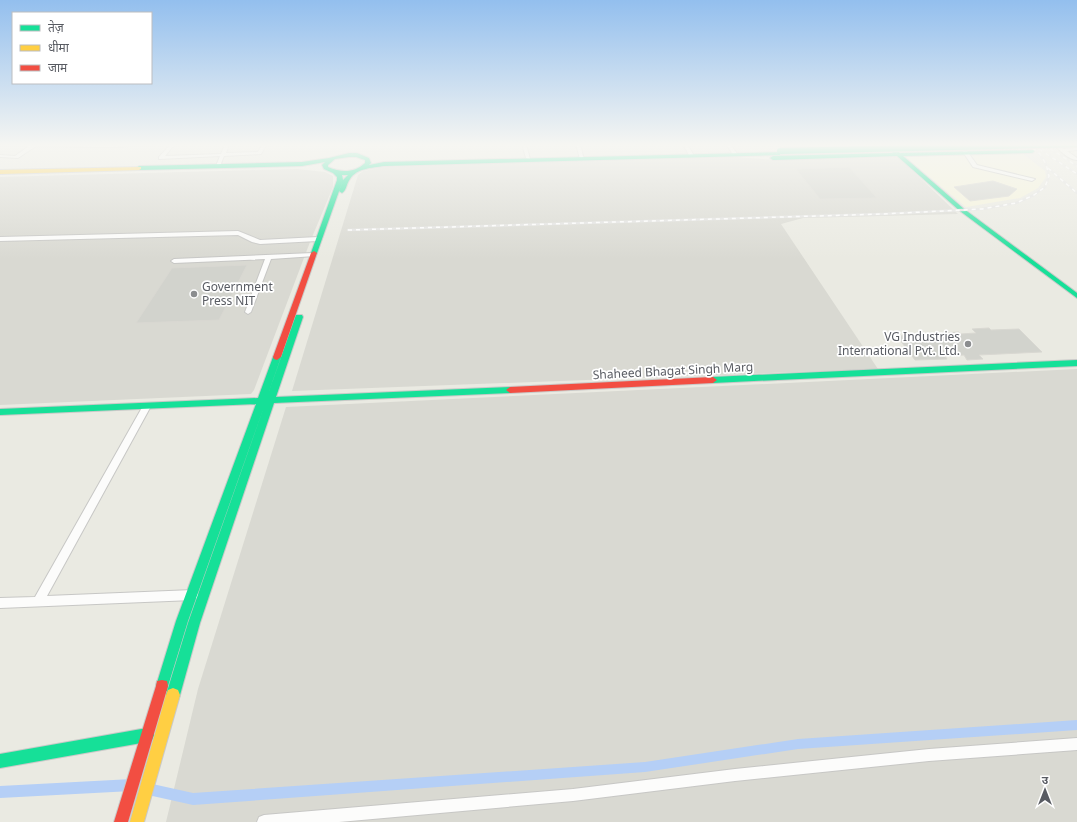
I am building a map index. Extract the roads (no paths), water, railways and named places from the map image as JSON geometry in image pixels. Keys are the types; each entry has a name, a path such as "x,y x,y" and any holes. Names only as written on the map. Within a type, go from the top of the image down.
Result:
{"street":[{"path":"122,819 191,595 339,182"},
{"path":"138,819 204,594 345,182"},
{"path":"930,182 962,210 1077,296"},
{"path":"0,239 238,233 243,234 254,241 260,242 318,239"},
{"path":"174,261 313,255"},
{"path":"248,312 269,257"},
{"name":"Shaheed Bhagat Singh Marg","path":"0,412 286,401 1077,363"},
{"path":"39,600 147,406"},
{"path":"0,603 39,600 204,594"},
{"path":"0,761 147,735"},
{"path":"264,822 573,795 735,774 929,755 1077,744"}],"waterway":[{"path":"148,789 193,799 645,767 798,744 1077,725"},
{"path":"0,792 132,785"}],"railway":[{"path":"348,230 883,214 982,209 1016,203 1034,195 1045,187 1047,182"},
{"path":"1065,182 1077,193"}],"place":[{"name":"Government Press NIT","path":"194,294"},
{"name":"VG Industries International Pvt. Ltd.","path":"968,344"}]}
